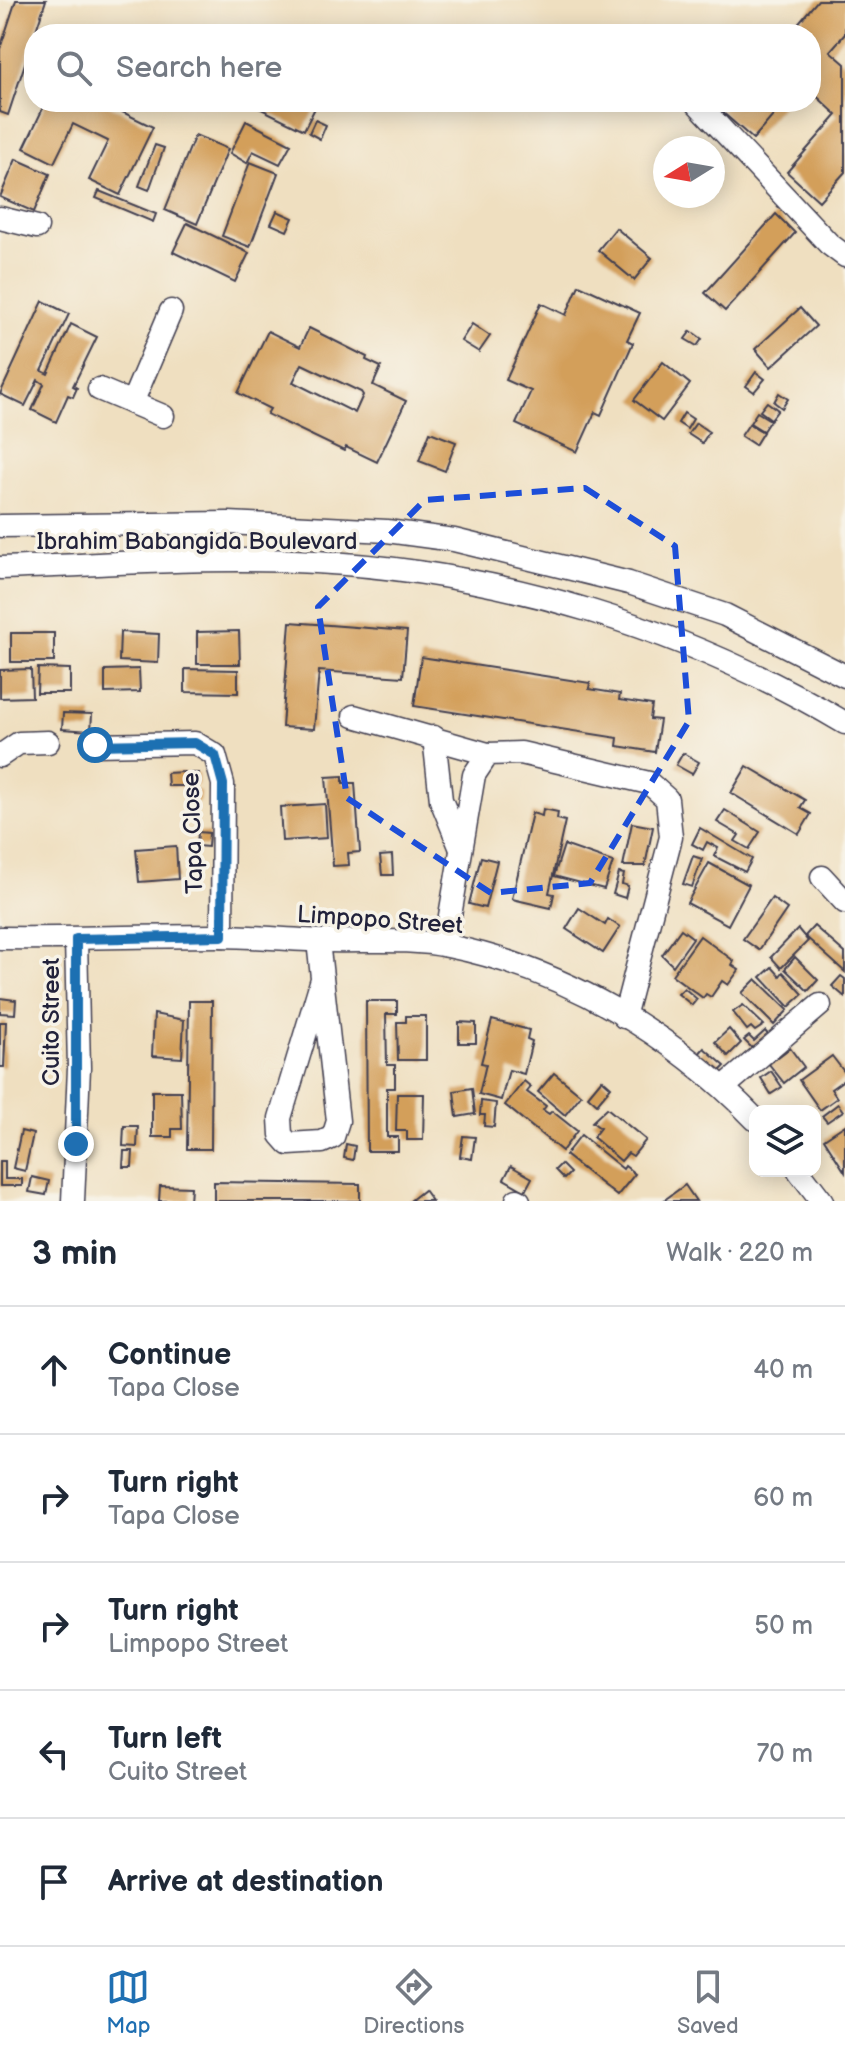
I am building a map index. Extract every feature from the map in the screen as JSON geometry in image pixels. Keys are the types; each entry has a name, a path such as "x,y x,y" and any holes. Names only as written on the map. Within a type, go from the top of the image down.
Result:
{"street":[{"path":"705,112 829,244 845,256"},
{"path":"0,218 37,227"},
{"path":"132,403 171,311"},
{"path":"99,389 163,416"},
{"name":"Ibrahim Babangida Boulevard","path":"0,526 228,523 387,531 454,540 629,583 725,615 844,674"},
{"name":"Ibrahim Babangida Boulevard","path":"0,568 314,561 405,570 504,588 584,608 734,665 845,723"},
{"path":"354,716 488,754 521,753 649,783 667,799 671,837 624,1017"},
{"path":"434,737 441,800 461,849"},
{"path":"0,756 19,743 48,742"},
{"name":"Tapa Close","path":"95,745 195,743 215,755 223,784 222,936"},
{"path":"445,945 474,775 488,754"},
{"path":"822,877 845,902"},
{"name":"Limpopo Street","path":"0,938 222,936 445,945 498,958 556,979 672,1046 724,1087 749,1113"},
{"name":"Cuito Street","path":"73,1201 79,1068 76,939"},
{"path":"318,941 338,1121 333,1137 322,1142 289,1144 281,1135 280,1118 322,979"},
{"path":"724,1087 820,1005"},
{"path":"804,1177 822,1201"}],"highlighted area":[{"path":"585,488 675,546 689,721 590,883 491,893 347,798 318,607 425,500"}],"building":[{"path":"16,0 46,0 38,24 24,24 24,67 8,115 0,112 0,49"},
{"path":"818,0 845,0 845,34 830,51 845,64 845,172 819,201 787,172 837,115 821,100 821,24 798,24"},
{"path":"41,112 122,112 153,127 120,195 89,180 108,141 73,124 54,163 24,148"},
{"path":"267,112 313,112 304,130"},
{"path":"722,112 776,112 753,139"},
{"path":"315,120 326,125 320,139 309,133"},
{"path":"246,121 291,144 280,164 253,151 247,163 230,153"},
{"path":"195,135 228,149 197,224 165,210"},
{"path":"155,145 164,148 149,190 139,186"},
{"path":"16,159 50,174 34,212 0,197"},
{"path":"250,162 278,173 250,247 222,236"},
{"path":"99,191 156,214 153,222 96,198"},
{"path":"277,211 293,218 287,231 271,224"},
{"path":"776,214 795,233 725,311 705,293"},
{"path":"187,223 249,253 235,282 173,252"},
{"path":"616,228 652,258 634,280 598,250"},
{"path":"579,285 640,313 627,340 633,343 601,415 595,412 577,452 516,424 531,391 506,380 541,303 566,315"},
{"path":"43,301 69,314 42,371 48,374 71,324 97,337 73,386 77,388 73,397 68,395 56,422 32,410 44,384 38,380 25,406 0,394"},
{"path":"800,308 816,326 771,367 755,349"},
{"path":"472,324 490,336 479,352 461,341"},
{"path":"309,328 367,357 366,360 381,367 373,385 406,401 377,462 346,447 344,451 267,414 270,409 238,393 268,331 300,347","holes":["302,364 363,395 355,413 293,382"]},
{"path":"691,331 702,339 697,346 685,339"},
{"path":"663,362 690,384 662,421 634,400"},
{"path":"756,372 765,379 754,392 746,386"},
{"path":"779,393 788,399 782,408 774,402"},
{"path":"767,402 778,410 771,419 760,411"},
{"path":"757,412 770,420 763,431 750,423"},
{"path":"684,413 693,419 687,429 678,423"},
{"path":"696,423 709,432 702,443 688,434"},
{"path":"749,424 763,432 755,445 741,436"},
{"path":"430,432 456,442 445,471 419,461"},
{"path":"290,622 407,631 403,677 319,671 314,729 282,727"},
{"path":"239,631 240,664 197,664 197,632"},
{"path":"120,632 159,634 158,663 119,661"},
{"path":"11,633 54,633 54,662 11,662"},
{"path":"421,657 590,683 589,689 620,694 619,700 652,705 650,719 660,720 655,752 617,746 618,738 414,706"},
{"path":"38,668 70,669 70,693 37,693"},
{"path":"31,669 32,697 0,698 0,670"},
{"path":"139,669 140,692 105,693 105,670"},
{"path":"185,669 238,670 238,693 185,692"},
{"path":"63,713 92,714 91,731 62,729"},
{"path":"683,753 699,762 692,774 676,765"},
{"path":"747,766 805,800 800,808 811,814 799,834 731,793"},
{"path":"184,772 184,786 168,786 167,773"},
{"path":"187,773 198,773 198,785 187,785"},
{"path":"343,776 343,783 355,783 360,852 348,853 349,865 333,866 326,777"},
{"path":"189,789 200,791 199,802 188,800"},
{"path":"325,804 327,838 282,841 280,807"},
{"path":"543,809 558,812 557,819 565,821 549,893 554,894 551,908 512,899 532,813 542,816"},
{"path":"725,810 760,832 749,849 735,841 739,835 717,822"},
{"path":"632,823 653,827 645,866 623,866"},
{"path":"700,828 752,859 745,872 714,856 718,848 707,842 703,850 692,844"},
{"path":"198,832 209,833 208,847 197,846"},
{"path":"564,845 613,862 604,889 554,876"},
{"path":"176,846 178,879 139,882 136,849"},
{"path":"392,855 393,875 382,875 380,856"},
{"path":"693,856 702,859 692,887 683,884"},
{"path":"481,857 497,861 485,908 469,904"},
{"path":"709,863 749,885 728,925 687,903"},
{"path":"619,873 624,874 622,884 628,886 625,898 613,894"},
{"path":"772,898 787,909 759,950 743,939"},
{"path":"579,908 605,925 608,919 620,927 603,953 566,929"},
{"path":"814,926 845,953 845,972 805,936"},
{"path":"681,929 693,938 673,966 662,955"},
{"path":"798,929 808,941 781,968 771,957"},
{"path":"700,936 734,961 732,965 739,970 728,985 722,981 711,997 706,994 703,998 672,975"},
{"path":"795,957 818,980 808,991 785,969"},
{"path":"772,967 780,976 783,972 803,994 789,1007 761,977"},
{"path":"841,976 845,979 845,997 832,986"},
{"path":"756,979 788,1010 774,1025 742,993"},
{"path":"684,988 697,999 692,1005 678,994"},
{"path":"0,998 16,1000 15,1014 0,1013"},
{"path":"189,1001 212,1001 211,1149 187,1149"},
{"path":"366,1001 397,1001 397,1014 386,1014 387,1065 395,1065 395,1088 387,1088 387,1137 398,1137 398,1151 367,1151"},
{"path":"743,1005 764,1025 755,1031 751,1027 747,1030 733,1012"},
{"path":"154,1014 184,1020 182,1058 152,1056"},
{"path":"406,1016 426,1016 426,1060 398,1060 397,1022 406,1022"},
{"path":"492,1020 529,1030 527,1039 532,1041 524,1074 509,1070 501,1100 479,1094 486,1064 481,1063"},
{"path":"0,1022 6,1022 4,1067 0,1067"},
{"path":"459,1022 476,1023 476,1043 459,1043"},
{"path":"729,1029 741,1043 728,1056 715,1042"},
{"path":"765,1031 771,1038 756,1052 744,1040 749,1036 754,1041"},
{"path":"704,1048 725,1066 717,1074 697,1056"},
{"path":"790,1048 804,1067 784,1083 769,1064"},
{"path":"832,1056 845,1073 845,1079 831,1089 837,1098 821,1109 821,1105 816,1105 799,1080"},
{"path":"771,1071 782,1087 771,1094 761,1078"},
{"path":"554,1073 581,1095 565,1115 538,1092"},
{"path":"602,1079 611,1087 597,1104 588,1096"},
{"path":"524,1081 531,1087 527,1092 546,1106 543,1110 549,1114 552,1111 577,1131 562,1151 505,1105"},
{"path":"472,1088 475,1114 457,1117 454,1091"},
{"path":"152,1091 181,1091 182,1129 172,1129 172,1137 152,1137"},
{"path":"397,1094 424,1094 423,1140 407,1140 407,1131 396,1131"},
{"path":"481,1101 496,1103 494,1127 484,1126 485,1115 480,1115"},
{"path":"838,1104 843,1111 827,1122 822,1116"},
{"path":"607,1108 646,1140 633,1156 628,1153 621,1161 593,1137 600,1128 592,1122"},
{"path":"845,1125 845,1172 824,1139"},
{"path":"124,1126 138,1126 137,1147 123,1146"},
{"path":"21,1131 33,1134 25,1171 13,1168"},
{"path":"581,1135 623,1169 625,1166 635,1174 617,1196 565,1155"},
{"path":"463,1136 475,1137 472,1159 460,1157"},
{"path":"346,1144 355,1146 353,1160 344,1158"},
{"path":"124,1151 133,1151 132,1167 123,1167"},
{"path":"0,1161 5,1161 5,1179 22,1179 22,1186 0,1186"},
{"path":"561,1164 570,1173 564,1179 555,1170"},
{"path":"511,1166 532,1178 525,1191 504,1179"},
{"path":"32,1177 49,1181 46,1195 29,1192"},
{"path":"214,1182 360,1184 360,1201 214,1201"},
{"path":"685,1185 696,1201 663,1201"},
{"path":"160,1186 191,1187 190,1201 159,1201"},
{"path":"424,1190 432,1201 410,1201"}],"route":[{"path":"76,1144 79,1068 76,939 222,936 223,784 215,755 195,743 95,745"}]}
